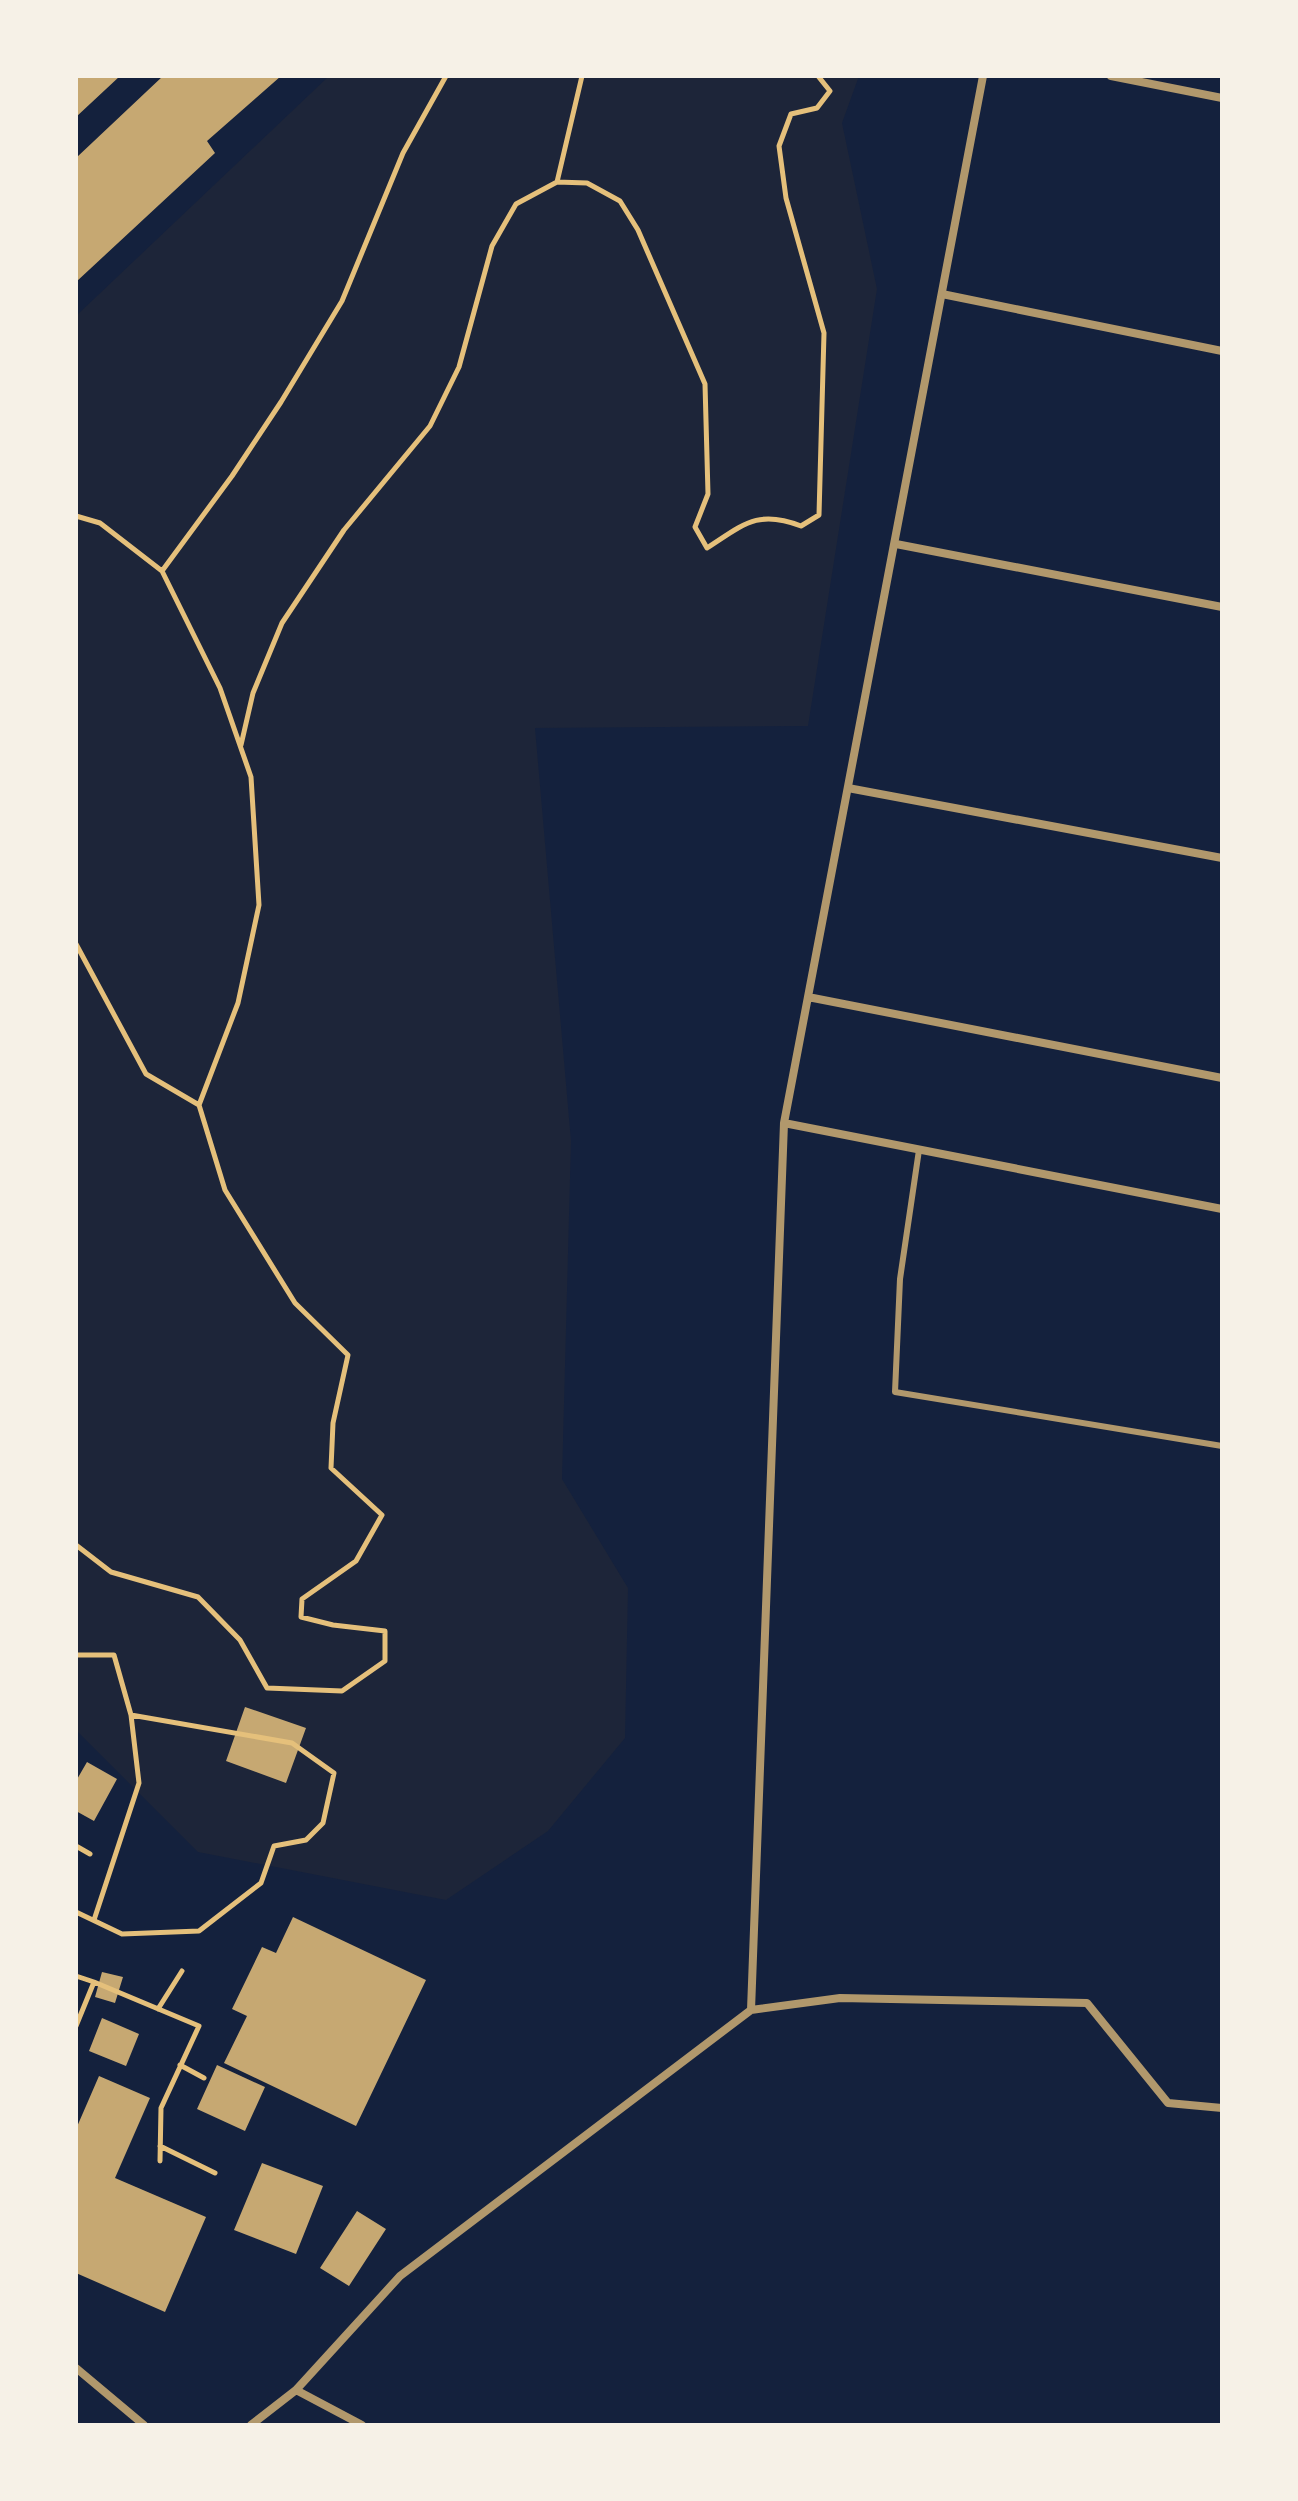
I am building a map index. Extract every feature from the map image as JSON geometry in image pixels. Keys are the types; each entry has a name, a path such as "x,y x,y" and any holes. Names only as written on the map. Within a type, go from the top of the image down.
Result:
{"street":[{"path":"751,2010 784,1123 983,76"},
{"path":"1111,76 1222,98"},
{"path":"942,294 1222,351"},
{"path":"896,544 1222,607"},
{"path":"848,788 1222,858"},
{"path":"808,997 1222,1078"},
{"path":"784,1123 1222,1209"},
{"path":"251,2425 296,2390 400,2276 751,2010 840,1998 1087,2003 1168,2103 1222,2108"},
{"path":"76,2368 142,2424"},
{"path":"296,2390 362,2425"}],"lane":[{"path":"919,1150 900,1279 895,1392 1222,1446"}],"path":[{"path":"162,571 232,476 342,301 403,153 446,76"},
{"path":"557,182 582,76"},
{"path":"240,746 253,693 282,623 344,530 430,426 459,367 492,246 516,204 557,182 587,183 620,201 638,230 705,384 708,494 695,527 707,548 754,519 782,519 801,526 819,515 824,333 786,198 779,146 791,114 817,108 830,91 818,76"},
{"path":"76,516 100,523 162,571 220,688 251,777 259,905 238,1003 199,1105 225,1190 295,1303 348,1355 333,1423 331,1468 382,1515 356,1561 302,1599 301,1617 333,1625 385,1631 385,1661 342,1691 267,1688 240,1640 198,1597 111,1572 76,1545"},
{"path":"76,944 146,1074 199,1105"},
{"path":"76,1655 114,1655 131,1715 139,1783 94,1920"},
{"path":"76,1912 122,1934 199,1931 261,1883 274,1846 306,1840 323,1823 334,1773 292,1743 131,1715"},
{"path":"76,1846 90,1854"},
{"path":"158,2009 182,1971"},
{"path":"76,1976 199,2026 161,2108 160,2161"},
{"path":"76,2026 94,1982"},
{"path":"180,2065 204,2078"},
{"path":"160,2146 215,2173"}],"shaded area":[{"path":"329,76 859,76 842,123 877,289 808,726 535,728 571,1141 562,1479 628,1588 625,1738 548,1831 446,1900 198,1852 76,1730 76,316"}],"building":[{"path":"76,76 120,76 76,117"},
{"path":"163,76 281,76 207,141 215,153 76,282 76,158"},
{"path":"245,1707 306,1728 286,1783 226,1761"},
{"path":"87,1762 117,1779 94,1821 76,1811 76,1781"},
{"path":"293,1917 426,1980 356,2126 224,2063 247,2016 232,2009 262,1947 276,1953"},
{"path":"102,1972 123,1977 115,2003 95,1997"},
{"path":"102,2018 139,2034 126,2066 89,2051"},
{"path":"217,2065 265,2087 245,2131 197,2109"},
{"path":"99,2076 150,2098 115,2178 206,2217 165,2312 76,2273 76,2129"},
{"path":"262,2163 323,2186 296,2254 234,2230"},
{"path":"357,2211 386,2229 349,2286 320,2268"}]}
